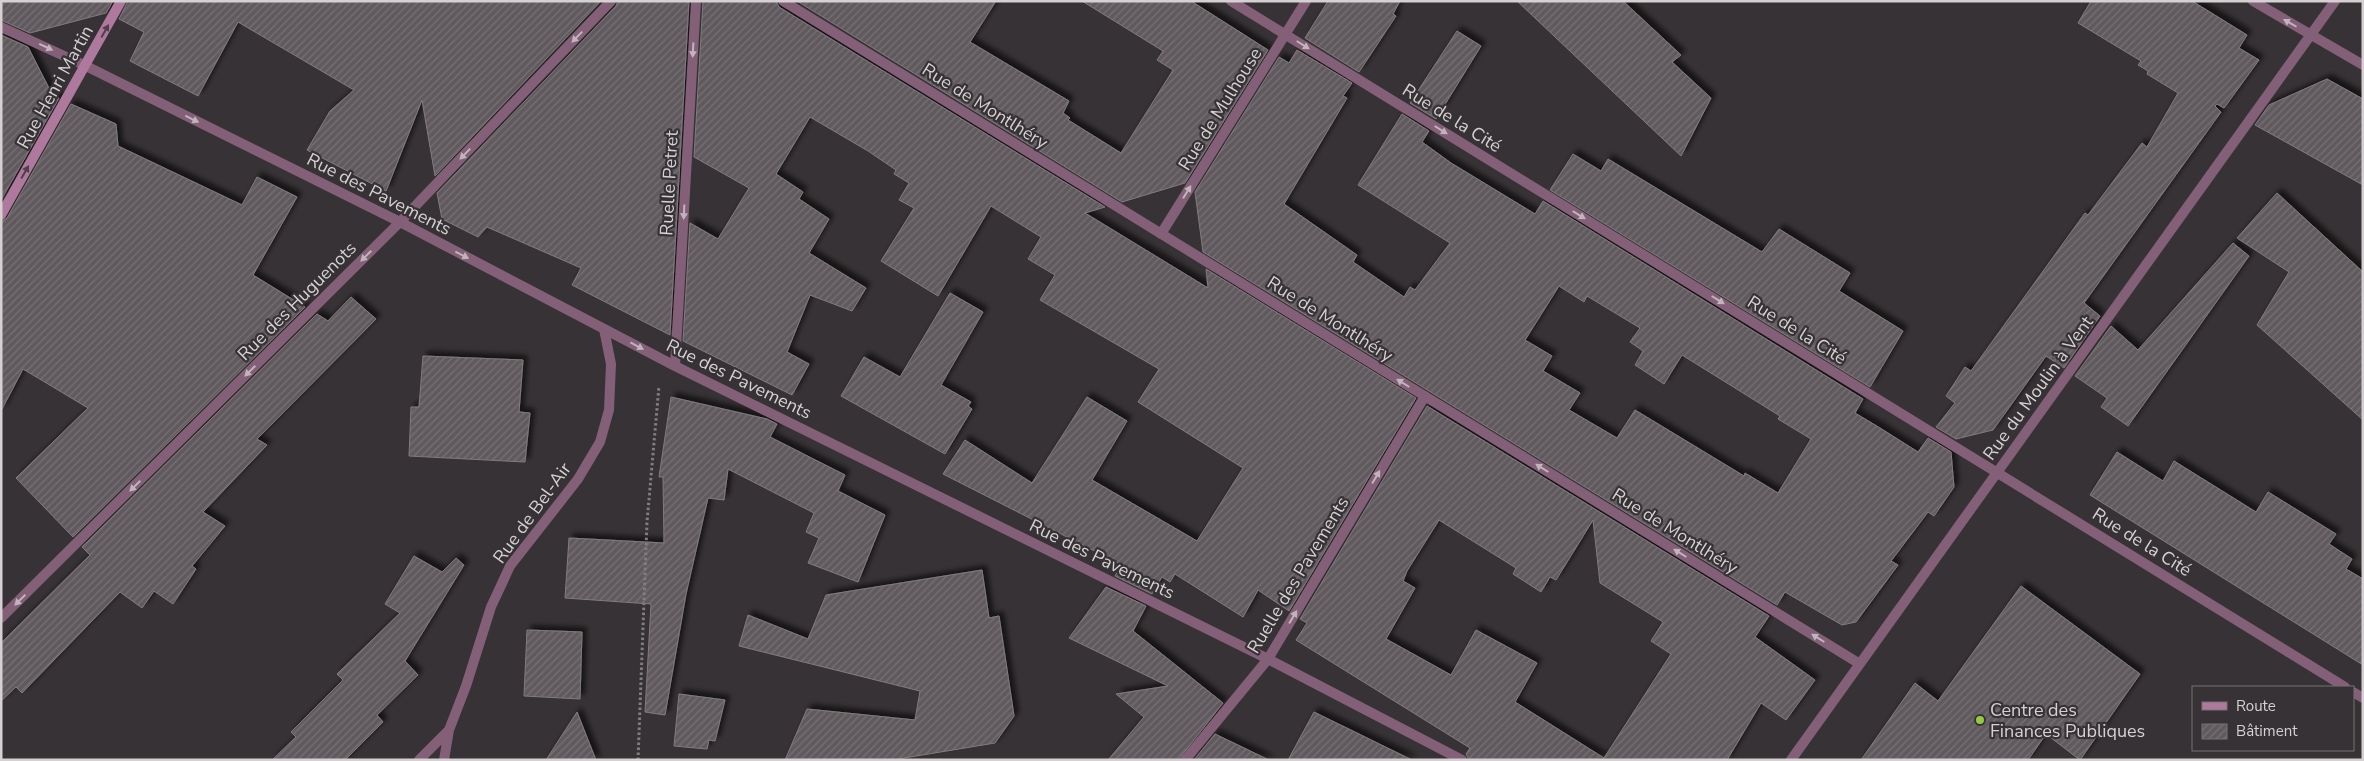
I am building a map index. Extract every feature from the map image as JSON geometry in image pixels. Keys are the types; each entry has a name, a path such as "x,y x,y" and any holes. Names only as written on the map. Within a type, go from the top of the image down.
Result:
{"main road":[{"name":"Rue Henri Martin","path":"1,215 121,1"}],"street":[{"name":"Rue des Huguenots","path":"1,618 400,222 611,1"},
{"name":"Ruelle Petret","path":"676,366 696,1"},
{"name":"Rue de Montlhéry","path":"783,1 1860,664"},
{"name":"Rue de la Cité","path":"1231,1 2343,686"},
{"name":"Rue de Mulhouse","path":"1161,234 1306,1"},
{"path":"2253,1 2363,65"},
{"name":"Rue du Moulin à Vent","path":"1791,760 2335,1"},
{"name":"Rue des Pavements","path":"1,27 86,66 400,222 676,366 1268,659 1462,760"},
{"name":"Rue de Bel-Air","path":"419,760 449,730 466,686 491,607 510,566 578,479 600,442 609,410 612,364 604,329"},
{"name":"Ruelle des Pavements","path":"1185,760 1268,659 1425,396"},
{"path":"444,760 449,730"}],"path":[{"path":"638,760 647,522 657,388 676,366"}],"building":[{"path":"1,1 113,1 106,13 30,33 1,20"},
{"path":"128,1 601,1 435,176 422,100 386,191 307,150 330,111 354,90 238,22 198,96 130,61 144,32 119,19"},
{"path":"618,1 689,1 670,335 572,285 581,268 487,227 478,237 442,219 437,193 616,6"},
{"path":"703,1 776,1 779,7 1105,207 1085,213 1208,288 1206,269 1416,398 1289,611 1258,590 1243,617 1175,574 1170,582 1162,577 1152,594 1115,576 1122,565 943,474 965,440 1032,483 1087,397 1127,421 1092,480 1197,541 1243,468 1138,402 1159,369 1040,300 1055,275 1028,259 1041,237 991,206 938,296 881,261 914,208 899,200 909,183 894,174 896,170 868,151 810,117 776,174 803,192 799,199 829,219 809,253 866,288 852,311 810,295 787,352 809,364 792,395 683,341 690,223 718,239 749,188 694,157"},
{"path":"797,1 996,1 970,42 1069,101 1063,113 1070,118 1068,120 1121,153 1173,70 1157,60 1163,51 1082,1 1191,1 1268,50 1185,183 1122,202"},
{"path":"1328,1 1400,1 1393,14 1396,16 1359,72 1305,38"},
{"path":"1517,1 1623,1 1681,55 1672,62 1711,98 1681,156"},
{"path":"2091,1 2192,1 2247,35 2239,48 2259,60 2224,108 2217,104 2215,106 2221,112 2084,303 2100,316 2064,368 2046,356 1993,430 1956,439 1936,427 1955,403 1946,396 1965,367 1971,371 2085,213 2088,215 2142,143 2147,147 2178,93 2147,74 2148,71 2138,65 2141,61 2078,23"},
{"path":"1457,31 1481,46 1436,119 1410,103"},
{"path":"1,35 28,47 53,96 59,98 1,200"},
{"path":"1297,50 1352,83 1343,96 1347,98 1284,204 1357,255 1353,262 1404,297 1410,287 1415,290 1450,243 1358,185 1402,114 1429,131 1422,142 1451,163 1535,214 1543,201 1863,399 1855,413 1918,452 1928,438 1951,452 1954,487 1934,516 1928,512 1891,561 1898,565 1856,622 1842,625 1785,592 1777,605 1203,252 1195,192 1279,57 1289,63","holes":["1559,286 1584,302 1587,296 1640,328 1630,342 1643,351 1635,365 1664,384 1682,355 1780,416 1778,419 1811,439 1778,493 1745,473 1744,476 1635,410 1617,438 1569,410 1580,393 1543,371 1552,356 1525,340"]},
{"path":"2327,79 2363,99 2363,185 2255,125 2269,105"},
{"path":"71,104 116,124 118,146 242,205 257,177 297,197 253,275 305,307 73,537 16,478 88,408 23,369 1,411 1,222 7,218"},
{"path":"1573,154 1601,171 1608,159 1762,252 1779,229 1850,273 1839,291 1903,331 1870,387 1550,190"},
{"path":"2277,193 2363,272 2363,420 2257,325 2289,272 2237,238"},
{"path":"2233,243 2249,256 2128,426 2101,407 2107,398 2075,376 2111,326 2138,350"},
{"path":"950,293 983,312 941,385 971,402 968,406 972,409 945,454 841,396 864,357 900,377"},
{"path":"351,297 376,319 257,439 267,445 203,512 225,526 192,566 196,569 173,604 154,591 142,608 120,592 22,693 16,687 1,701 1,643 90,555 82,547 317,314 328,321"},
{"path":"423,356 523,360 519,412 530,413 525,462 409,456 411,407 419,407"},
{"path":"671,397 767,419 777,424 770,437 845,475 838,491 885,515 858,582 808,563 819,538 806,532 814,513 728,469 724,500 708,498 686,594 665,715 645,712 651,604 565,598 569,538 664,543 663,477 659,477"},
{"path":"1427,406 1769,616 1755,637 1815,680 1786,720 1761,703 1727,760 1469,760 1466,754 1470,748 1296,640 1307,623 1300,619","holes":["1439,520 1516,568 1513,574 1541,592 1550,577 1556,580 1593,520 1600,583 1663,622 1651,641 1671,654 1604,758 1515,702 1537,663 1476,630 1451,675 1386,639 1415,588 1403,581 1407,571"]},
{"path":"2117,452 2163,481 2174,461 2256,512 2268,492 2336,534 2329,544 2352,559 2346,569 2363,579 2363,665 2090,495"},
{"path":"414,556 442,572 456,558 464,565 405,661 418,675 377,715 383,722 345,760 272,760 296,737 291,732 343,680 337,674 400,613 385,604"},
{"path":"982,570 989,618 999,616 1014,716 995,743 892,760 785,760 807,709 915,720 920,691 739,646 748,615 808,639 826,595"},
{"path":"2021,586 2140,674 2080,760 2046,734 2028,760 1861,760 1915,683 1938,701"},
{"path":"1106,587 1146,606 1133,631 1223,703 1178,760 1108,760 1144,717 1116,694 1168,686 1069,638"},
{"path":"527,630 582,632 580,699 524,696"},
{"path":"679,694 725,700 715,741 709,740 707,749 674,746"},
{"path":"577,712 596,760 546,760"},
{"path":"1314,712 1412,760 1288,760"},
{"path":"1215,734 1269,760 1194,760"}],"place":[{"name":"Centre des Finances Publiques","path":"1980,720"}]}
